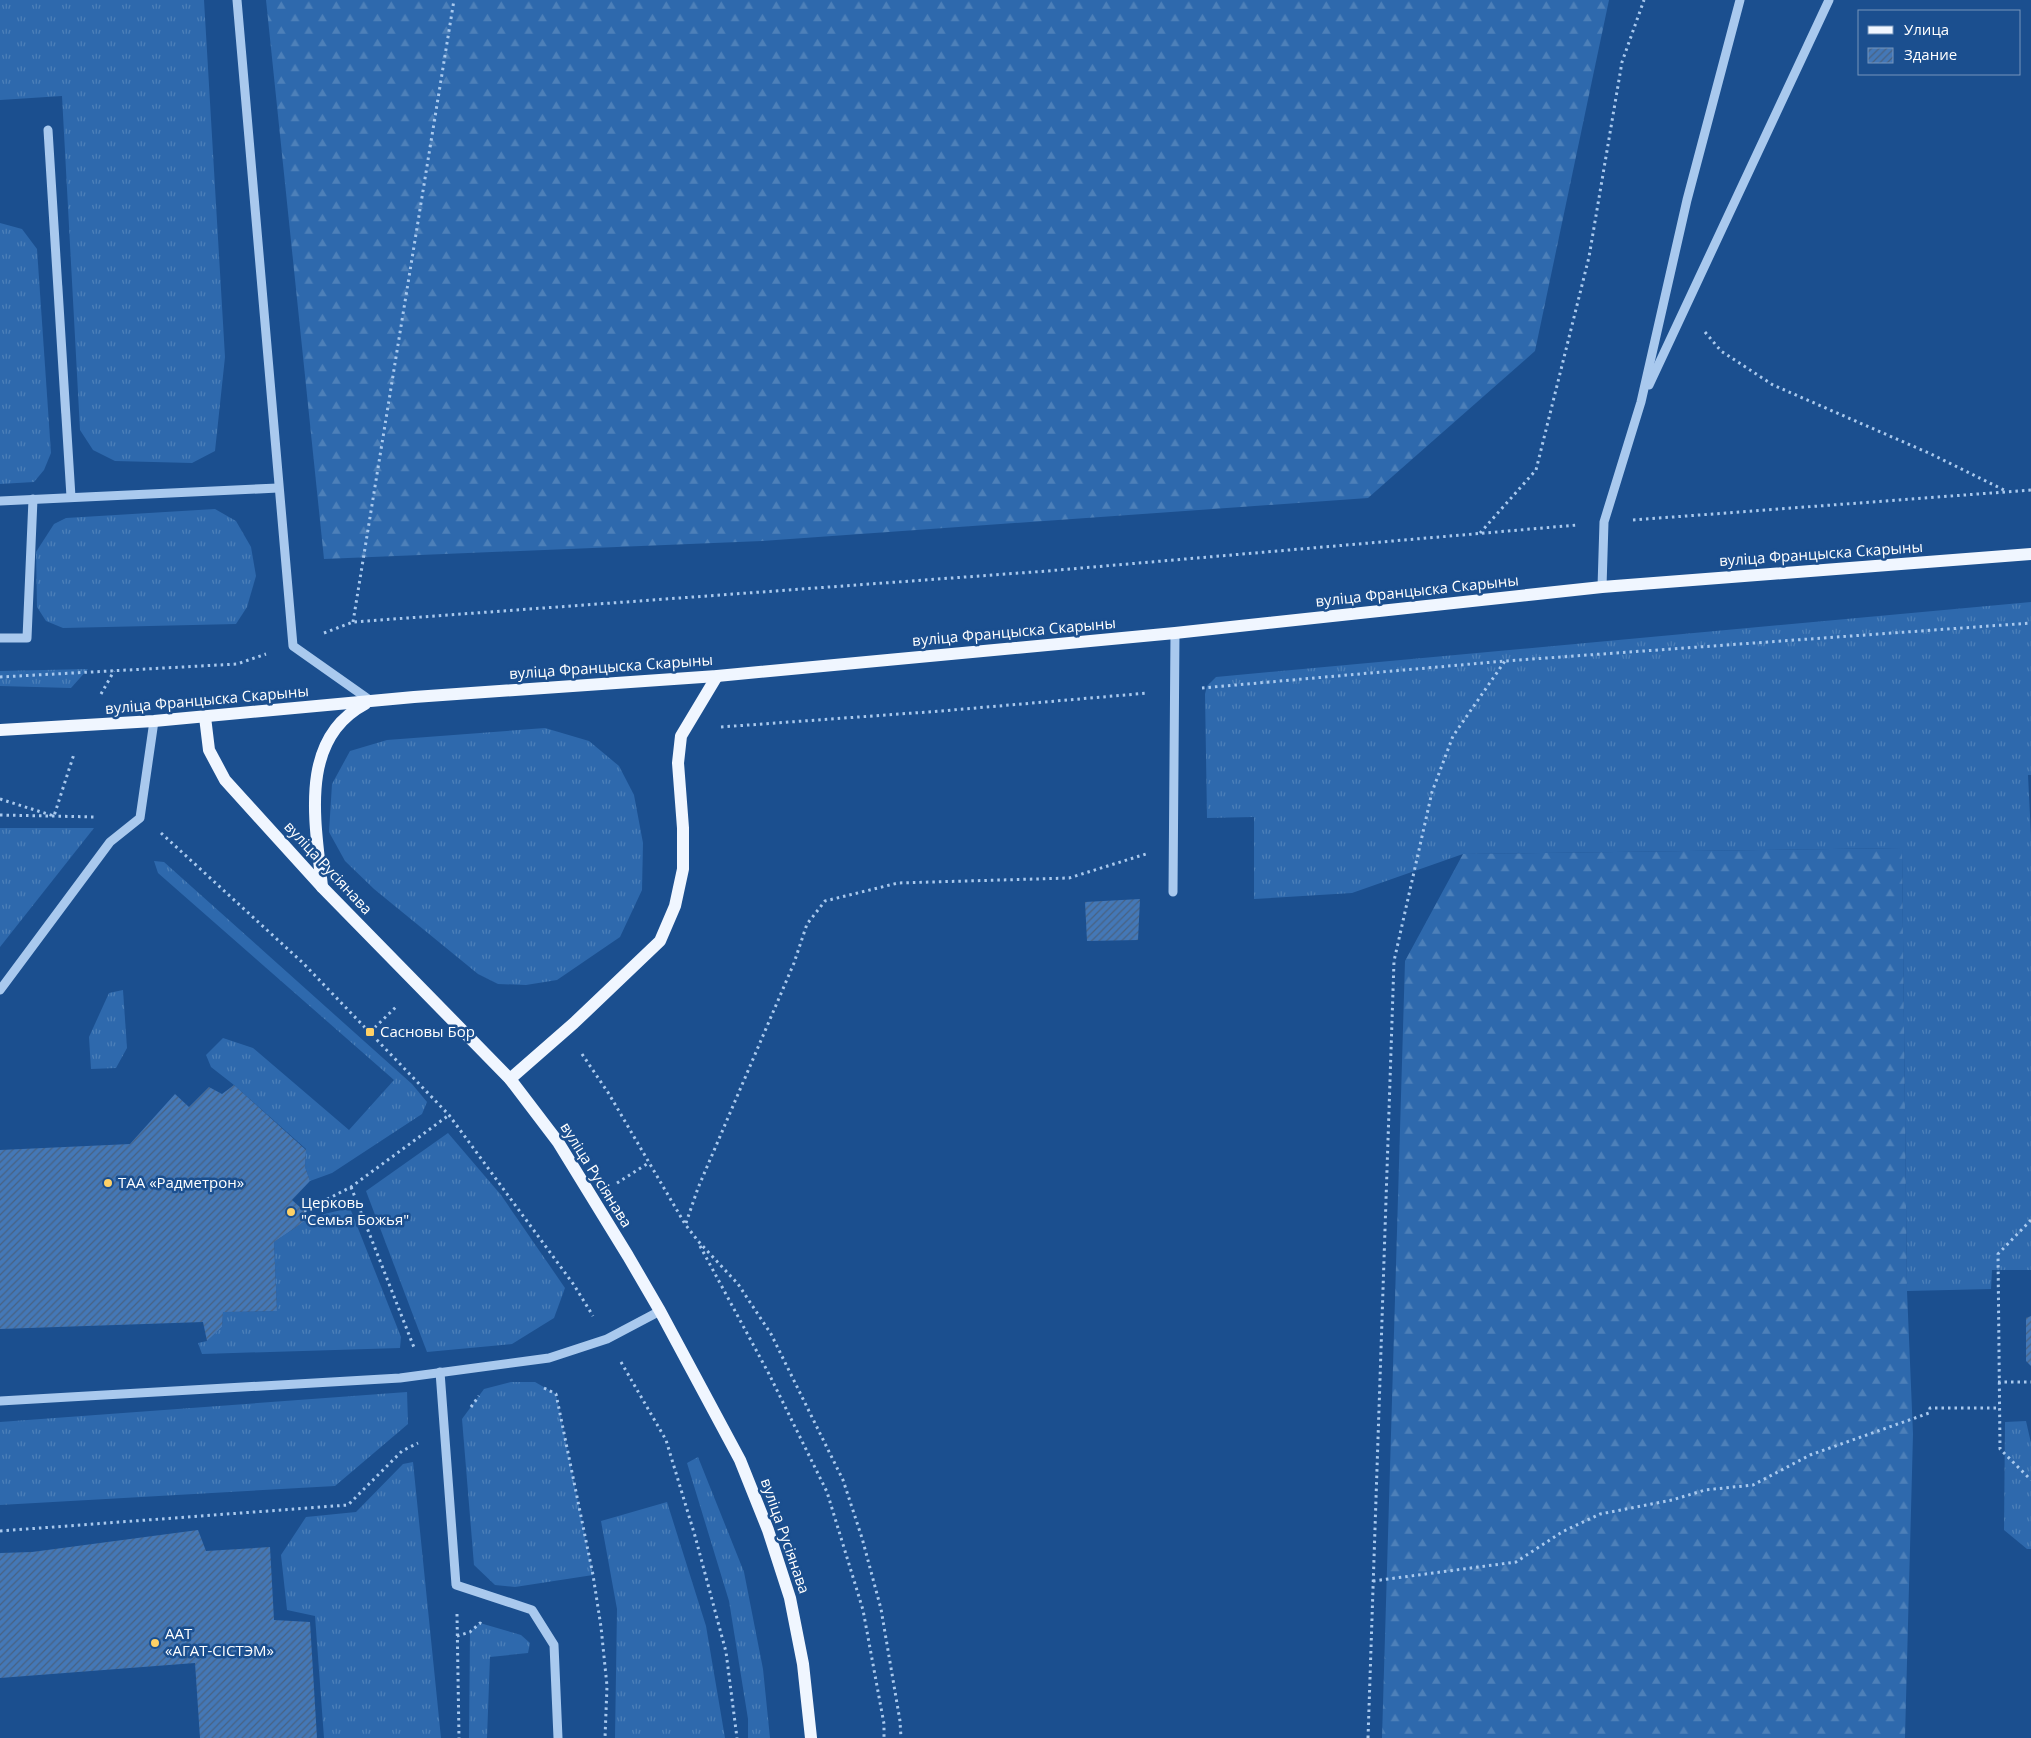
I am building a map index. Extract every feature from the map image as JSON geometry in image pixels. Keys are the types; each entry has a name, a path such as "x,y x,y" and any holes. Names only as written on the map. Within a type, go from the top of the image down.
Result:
{"main road":[{"name":"вуліца Францыска Скарыны","path":"0,730 154,721 371,701 717,676 1175,633 1602,587 2031,554"},
{"path":"510,1079 566,1030 660,941 675,906 683,869 683,828 678,763 681,736 717,676"},
{"path":"322,887 314,801 315,779 328,741 340,723 353,711 371,701"},
{"name":"вуліца Русіянава","path":"205,717 209,750 225,780 322,887 510,1079 558,1142 593,1198 660,1311 740,1460 768,1530 790,1598 803,1664 811,1738"}],"street":[{"path":"237,0 293,646 371,701"},
{"path":"1602,587 1604,522 1641,402 1687,200 1740,0"},
{"path":"1641,402 1829,0"},
{"path":"48,130 71,497"},
{"path":"0,501 278,488"},
{"path":"0,638 27,638 33,499"},
{"path":"1173,892 1175,633"},
{"path":"0,990 110,842 140,818 154,721"},
{"path":"0,1401 390,1378 549,1358 607,1339 660,1311"},
{"path":"440,1372 456,1585 532,1610 554,1645 558,1738"}],"path":[{"path":"353,622 454,0"},
{"path":"1480,533 1536,470 1589,257 1622,62 1644,0"},
{"path":"1684,309 1721,351 1773,385 1931,454 2007,492"},
{"path":"0,677 237,664 293,646 353,622 1047,571 1604,522 2031,490"},
{"path":"685,729 941,711 1505,661 2031,623"},
{"path":"1368,1738 1394,961 1432,792 1453,736 1505,661"},
{"path":"0,799 54,816"},
{"path":"0,815 140,818 168,838 303,963 449,1115 574,1285 666,1440 696,1536 726,1652 737,1738"},
{"path":"685,1224 698,1188 794,963 807,924 825,901 898,883 1069,878 1173,846"},
{"path":"370,1032 418,986"},
{"path":"566,1030 609,1094 685,1224 698,1241 738,1284 772,1334 843,1480 862,1538 881,1609 900,1721 901,1738"},
{"path":"304,1211 351,1187 449,1115"},
{"path":"593,1198 650,1162"},
{"path":"351,1187 424,1374"},
{"path":"2031,1220 1998,1254 2000,1449 2031,1480"},
{"path":"698,1241 769,1374 827,1492 863,1610 884,1724 884,1738"},
{"path":"1998,1382 2031,1382"},
{"path":"542,1386 556,1394 593,1575 607,1686 605,1738"},
{"path":"0,1531 348,1505 402,1451 462,1419 484,1389"},
{"path":"1373,1582 1516,1562 1562,1532 1600,1514 1672,1500 1705,1490 1754,1485 1810,1454 1929,1414 1930,1408 2000,1408"},
{"path":"456,1585 459,1738"},
{"path":"457,1636 470,1632 480,1623 498,1628 505,1602"}],"green space":[{"path":"0,0 204,0 225,357 215,451 192,463 115,461 93,450 80,430 62,96 0,100"},
{"path":"266,0 1609,0 1535,351 1368,498 762,541 324,559"},
{"path":"0,223 22,229 37,249 51,453 44,470 34,482 0,484"},
{"path":"215,509 236,521 251,547 256,576 247,607 236,624 63,628 46,621 37,607 36,552 54,524 66,518"},
{"path":"2031,602 2031,775 2028,775 2031,836 2031,1270 1992,1270 1991,1289 1907,1291 1902,848 1463,854 1352,893 1254,899 1254,817 1207,818 1205,694 1207,686 1216,677"},
{"path":"88,669 71,688 0,686 0,671"},
{"path":"545,728 589,741 619,766 634,795 643,843 642,890 620,937 557,980 526,985 498,984 478,974 374,889 345,861 329,832 332,784 350,751 387,740"},
{"path":"0,828 94,828 0,947"},
{"path":"1902,848 1907,1291 1913,1434 1905,1738 1382,1738 1405,961 1463,854"},
{"path":"154,861 164,862 412,1084 427,1102 422,1114 332,1173 310,1181 305,1167 306,1149 211,1067 206,1055 223,1038 253,1048 349,1130 394,1080 158,873"},
{"path":"123,990 127,1048 116,1068 91,1069 89,1037 109,993"},
{"path":"448,1133 501,1195 565,1288 554,1318 512,1344 427,1352 366,1191"},
{"path":"350,1208 401,1337 400,1348 202,1354 198,1343 207,1341 222,1327 223,1312 277,1311 274,1242 311,1217"},
{"path":"511,1382 535,1382 556,1394 593,1575 515,1587 495,1585 474,1565 462,1419 484,1389"},
{"path":"407,1392 408,1424 335,1486 0,1505 0,1422"},
{"path":"2026,1421 2031,1443 2031,1549 2027,1549 2004,1530 2005,1422"},
{"path":"698,1457 744,1572 763,1669 770,1738 748,1738 748,1719 729,1601 687,1463"},
{"path":"413,1462 441,1738 324,1738 315,1616 287,1610 281,1555 306,1517 356,1512 403,1464"},
{"path":"667,1502 706,1626 725,1738 615,1738 617,1609 601,1521"},
{"path":"480,1623 521,1635 530,1643 528,1653 490,1657 487,1738 469,1738 470,1632"}],"building":[{"path":"1140,899 1138,940 1087,941 1085,902"},
{"path":"234,1085 306,1150 305,1167 310,1181 292,1200 311,1217 274,1242 277,1311 223,1312 222,1327 207,1341 203,1322 0,1329 0,1150 130,1144 175,1094 189,1107 209,1087 222,1094"},
{"path":"2031,1316 2031,1366 2026,1361 2026,1318"},
{"name":"ААТ «АГАТ-СІСТЭМ»","path":"198,1530 206,1551 270,1547 274,1620 310,1622 317,1738 200,1738 195,1663 0,1678 0,1553 32,1552"}],"place":[{"name":"Сасновы Бор","path":"370,1032"},
{"name":"ТАА «Радметрон»","path":"108,1183"},
{"name":"Церковь \"Семья Божья\"","path":"291,1212"},
{"name":"ААТ «АГАТ-СІСТЭМ»","path":"155,1643"}]}
